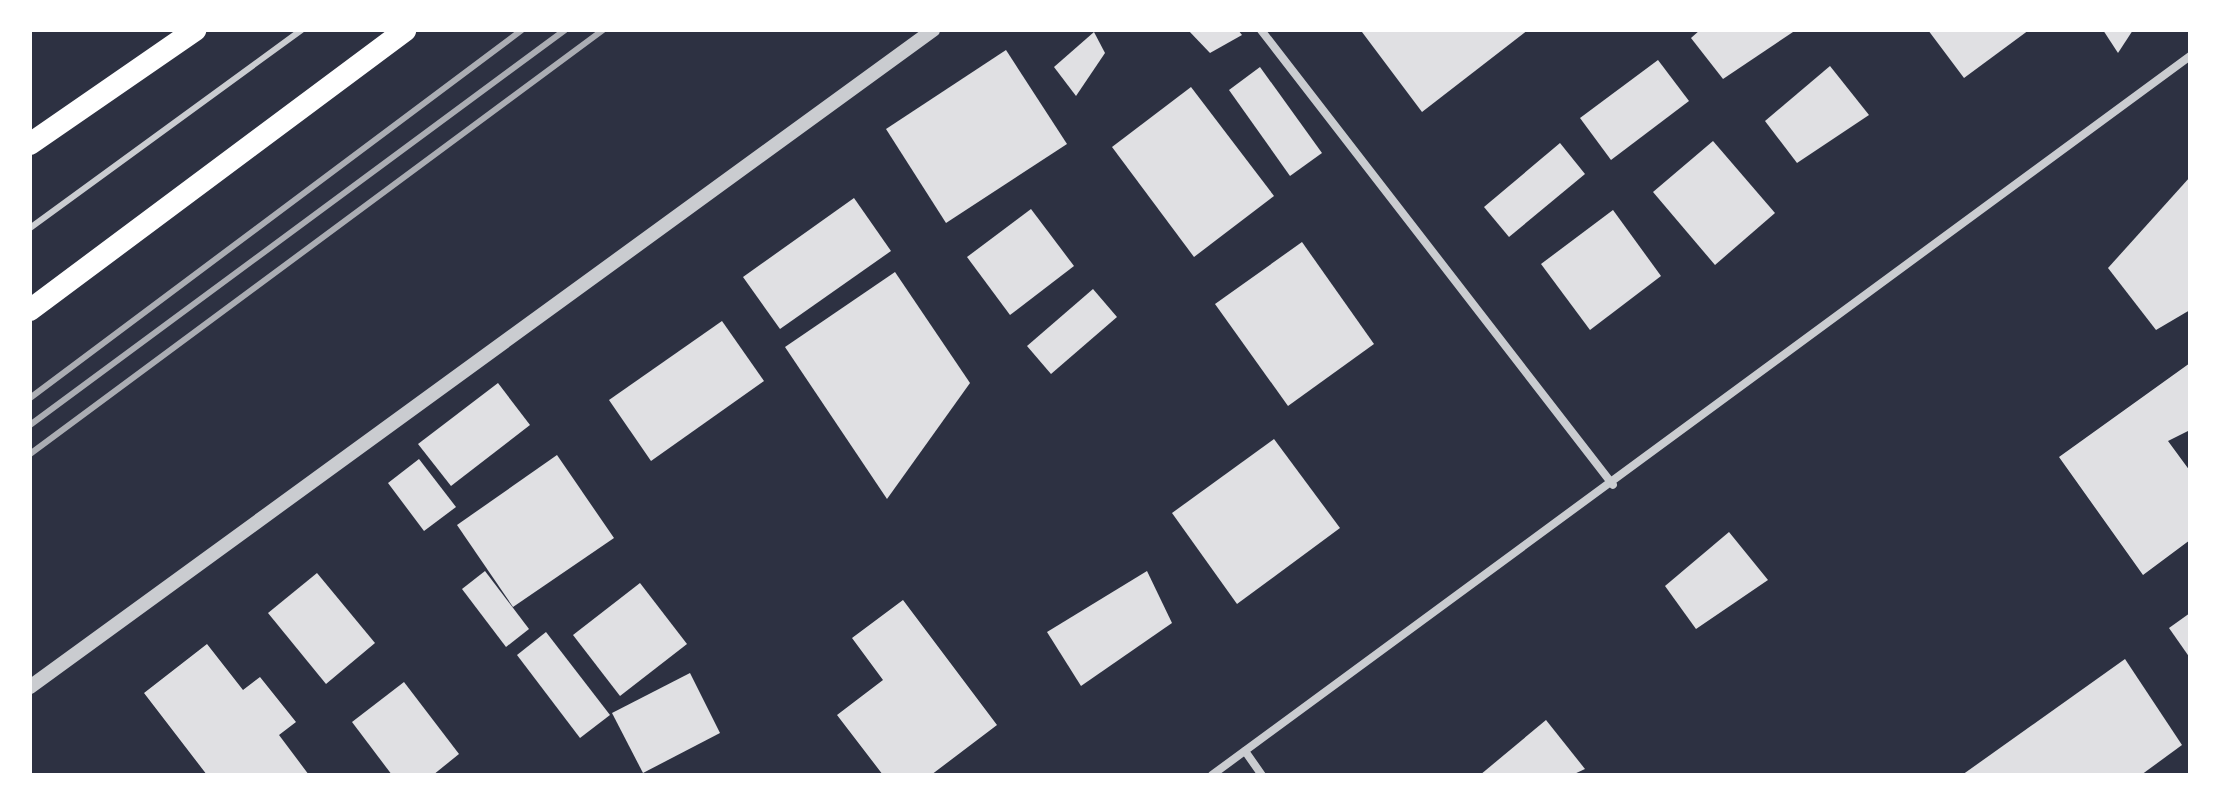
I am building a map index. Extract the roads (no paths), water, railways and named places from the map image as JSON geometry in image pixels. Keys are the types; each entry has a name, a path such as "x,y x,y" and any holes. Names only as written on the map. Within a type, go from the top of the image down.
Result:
{"highway":[{"path":"30,144 195,30"},
{"path":"30,310 405,30"}],"street":[{"path":"30,687 933,30"},
{"path":"1261,30 1613,485"},
{"path":"1212,775 1613,485 2190,56"},
{"path":"1245,751 1262,775"}],"lane":[{"path":"30,228 302,30"}],"railway":[{"path":"30,398 522,30"},
{"path":"30,425 565,30"},
{"path":"30,454 603,30"}]}
